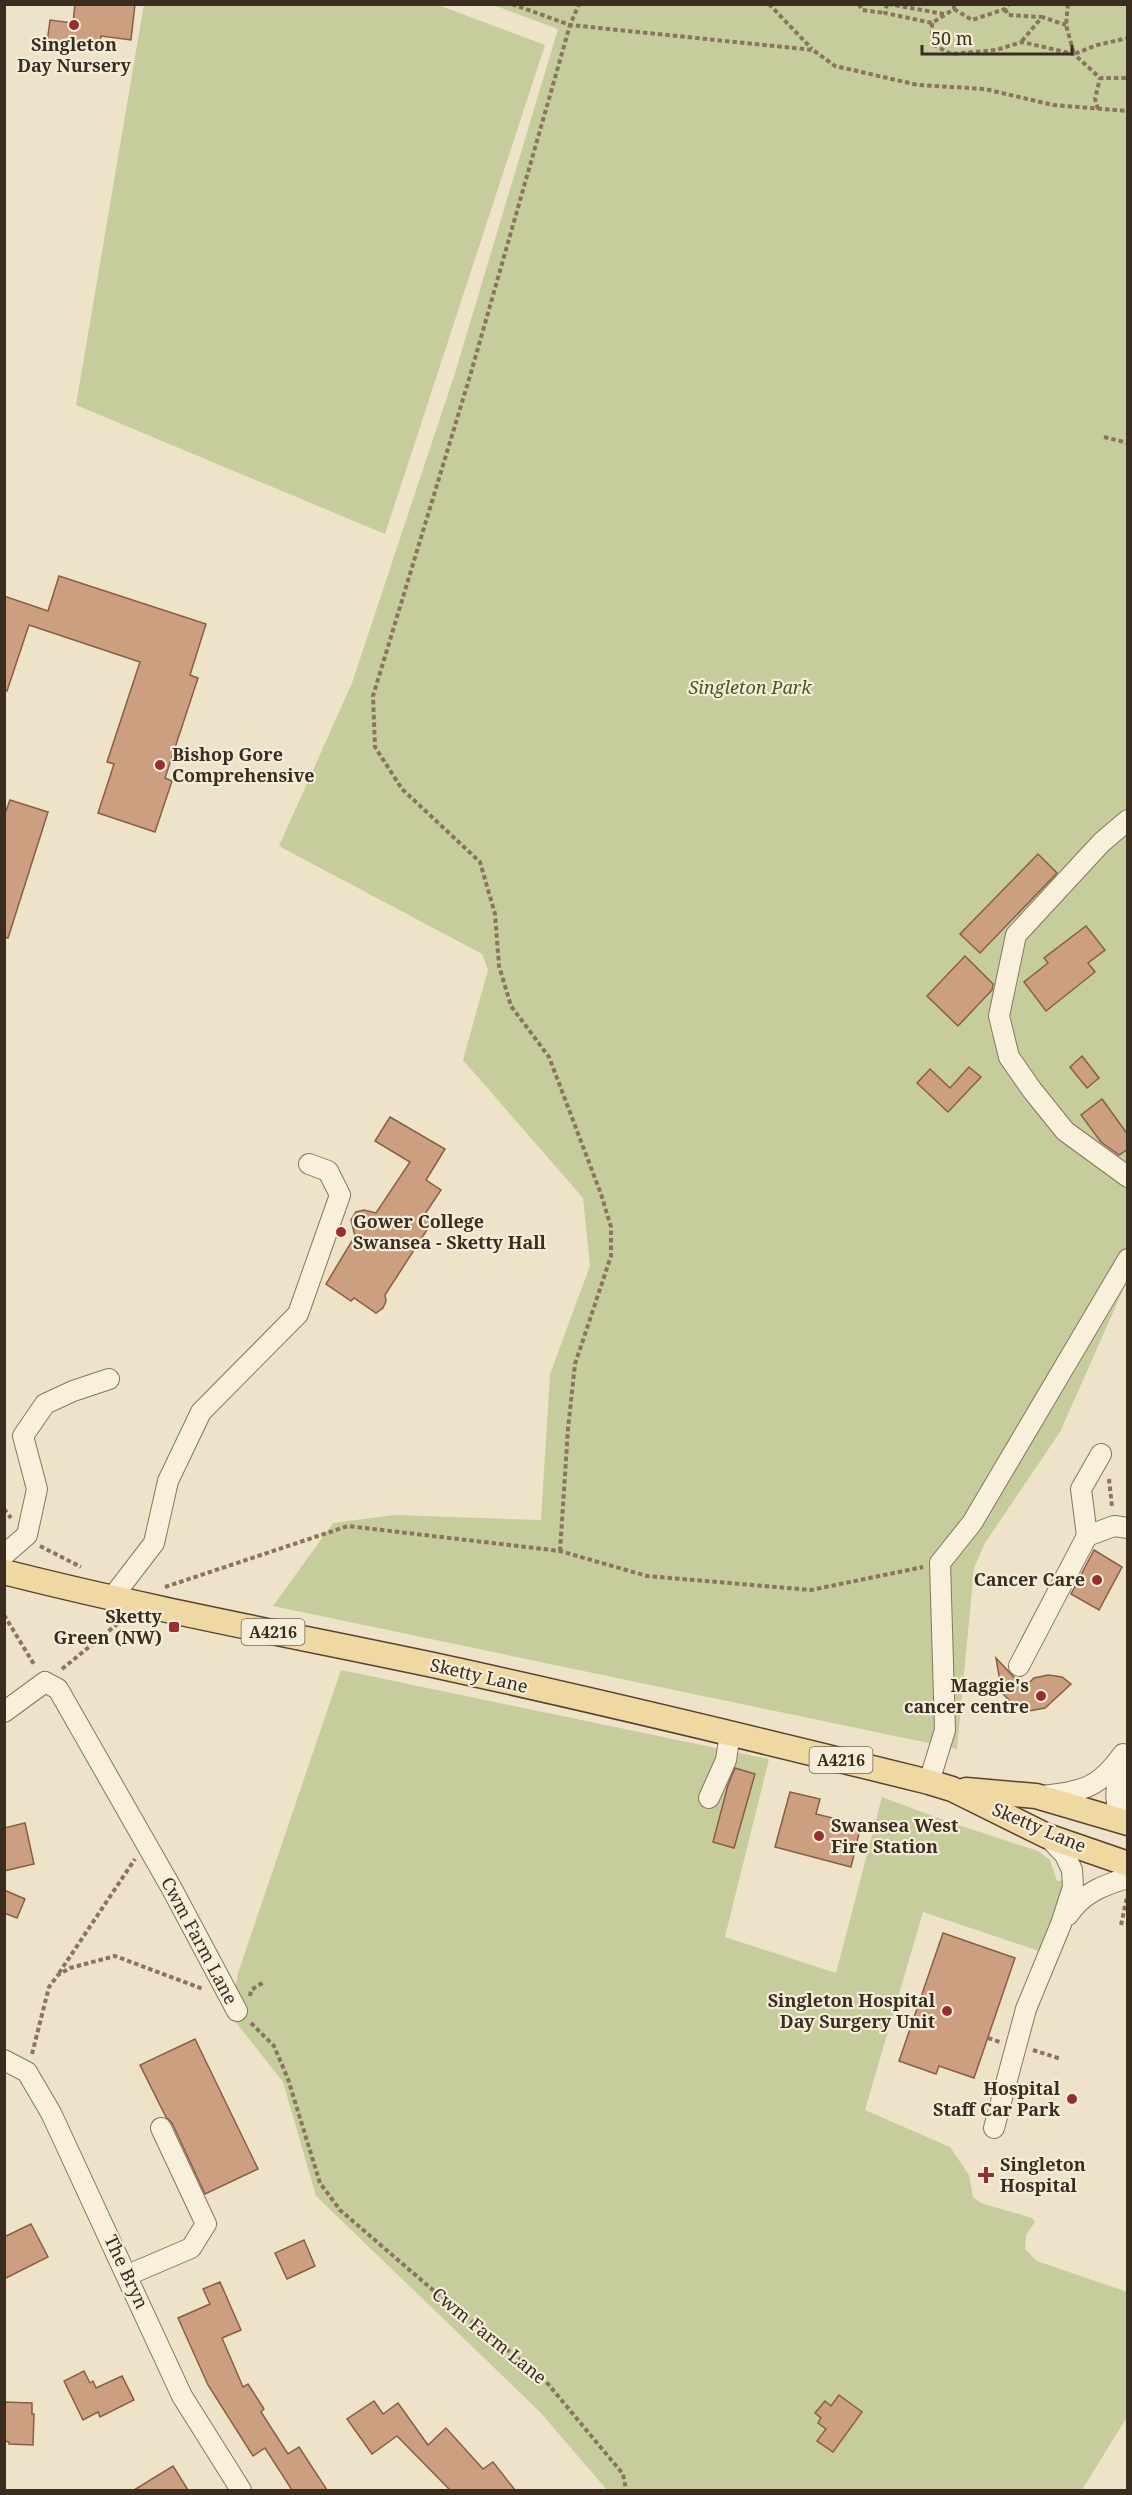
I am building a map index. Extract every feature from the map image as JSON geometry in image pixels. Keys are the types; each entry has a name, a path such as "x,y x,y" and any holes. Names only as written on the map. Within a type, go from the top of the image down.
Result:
{"main road":[{"name":"Sketty Lane","path":"4,1572 117,1609 435,1666 730,1733 941,1785 1036,1796 1128,1823"},
{"name":"Sketty Lane","path":"941,1785 1047,1836 1128,1864"}],"street":[{"path":"1128,820 1102,842 1016,935 999,1016 1010,1057 1032,1090 1065,1131 1128,1177"},
{"path":"117,1609 154,1543 168,1481 201,1412 297,1314 340,1195 328,1171 309,1164"},
{"path":"941,1785 945,1730 940,1563 972,1523 1128,1259"},
{"path":"4,1555 27,1535 37,1489 23,1436 45,1404 73,1391 109,1379"},
{"path":"1019,1666 1087,1536 1081,1489 1101,1454"},
{"path":"1087,1536 1121,1527"},
{"path":"4,1712 45,1682"},
{"name":"Cwm Farm Lane","path":"45,1682 58,1689 237,2011"},
{"path":"709,1798 726,1760 730,1733"},
{"path":"1036,1796 1087,1788 1110,1772 1125,1748"},
{"path":"1125,1748 1115,1801 1117,1810 1128,1823"},
{"path":"994,2128 1026,2009 1061,1924 1073,1887 1072,1870 1065,1855 1047,1836"},
{"path":"1061,1924 1076,1902 1092,1891 1128,1878"},
{"path":"4,2061 27,2072"},
{"name":"The Bryn","path":"27,2072 51,2113 128,2275 182,2396 241,2490"},
{"path":"128,2275 191,2248 206,2224 161,2128"}],"path":[{"path":"512,4 570,25 813,50"},
{"path":"560,1551 575,1364 611,1256 611,1227 601,1194 549,1057 511,1006 499,966 495,914 480,862 402,789 375,747 373,696 470,376 570,25 579,4"},
{"path":"769,4 813,50 835,66 918,86 985,89 1053,105 1128,111"},
{"path":"859,4 862,10 932,22 954,7 972,20 1007,7 1008,15 1042,17 1066,25"},
{"path":"885,13 887,4 944,14"},
{"path":"921,10 922,4"},
{"path":"1068,4 1066,25 1074,54"},
{"path":"1022,42 1042,17"},
{"path":"932,22 932,44 951,54 996,50 1022,42 1074,54 1100,78 1128,78"},
{"path":"1074,54 1097,45 1128,38"},
{"path":"1098,109 1095,99 1100,78"},
{"path":"1104,437 1128,443"},
{"path":"1108,1476 1121,1527"},
{"path":"4,1509 18,1528 44,1550 90,1570"},
{"path":"164,1587 348,1526 560,1551 647,1576 811,1590 940,1563"},
{"path":"4,1615 45,1682 117,1609"},
{"path":"27,2072 49,1987 146,1844"},
{"path":"1122,1925 1128,1896"},
{"path":"58,1975 70,1968 115,1956 207,1991 224,1986"},
{"name":"Cwm Farm Lane","path":"237,2011 274,2046 288,2079 320,2183 340,2210 441,2297 543,2378 623,2474 627,2490"}],"green space":[{"path":"144,4 438,5 545,45 385,534 76,405"},
{"name":"Singleton Park","path":"493,5 1127,5 1127,1281 1060,1432 985,1543 974,1568 957,1749 273,1606 333,1523 394,1515 541,1520 550,1374 590,1266 583,1198 463,1060 488,970 482,954 279,846 352,683 455,373 558,29"},
{"path":"341,1670 769,1759 725,1937 836,1973 882,1797 1038,1851 1050,1860 1057,1881 1064,1880 1060,1904 1039,1951 923,1912 865,2110 950,2147 969,2175 973,2197 981,2203 1032,2218 1035,2222 1026,2235 1025,2249 1037,2261 1127,2292 1127,2417 1082,2490 607,2490 540,2412 316,2196 283,2082 230,2015 238,1973"}],"building":[{"name":"Singleton Day Nursery","path":"75,4 135,4 131,40 101,36 99,50 47,43 50,20 73,23"},
{"path":"59,576 206,624 190,675 198,678 165,778 172,781 155,832 98,813 114,764 107,762 140,662 29,625 7,691 4,690 4,596 48,611"},
{"path":"10,800 48,812 8,938 4,937 4,816"},
{"path":"1038,854 1057,873 980,953 960,934"},
{"path":"1086,926 1105,950 1088,963 1095,972 1046,1011 1024,982 1048,963 1044,958"},
{"path":"965,956 993,984 992,990 958,1026 927,996"},
{"path":"1082,1056 1099,1078 1087,1088 1070,1067"},
{"path":"969,1067 981,1077 948,1112 917,1083 930,1069 950,1088"},
{"path":"1102,1099 1128,1135 1128,1149 1119,1155 1101,1142 1081,1115"},
{"path":"390,1117 445,1149 426,1180 441,1190 425,1214 434,1219 385,1295 386,1301 383,1308 376,1313 354,1298 351,1301 326,1284 355,1236 351,1220 356,1212 364,1210 376,1213 410,1162 375,1141"},
{"name":"Cancer Care","path":"1094,1550 1122,1567 1099,1610 1071,1594"},
{"name":"Maggie's cancer centre","path":"996,1658 1024,1688 1034,1678 1048,1675 1062,1677 1071,1684 1045,1708 1029,1711 1014,1705 1002,1693"},
{"path":"735,1768 755,1774 734,1848 713,1842 728,1785"},
{"name":"Swansea West Fire Station","path":"790,1792 820,1799 816,1814 861,1825 851,1867 775,1847"},
{"path":"25,1823 34,1864 4,1871 4,1828"},
{"path":"4,1890 25,1899 17,1918 4,1913"},
{"name":"Singleton Hospital Day Surgery Unit","path":"943,1933 1015,1958 974,2078 939,2066 936,2074 899,2061"},
{"path":"195,2039 258,2169 205,2194 172,2123 166,2117 140,2065"},
{"path":"31,2224 48,2257 4,2279 4,2237"},
{"path":"304,2240 315,2266 287,2279 275,2253"},
{"path":"220,2282 241,2330 222,2338 243,2387 248,2384 264,2409 261,2412 288,2454 299,2447 327,2490 292,2490 265,2448 253,2456 208,2385 178,2318 210,2304 203,2289"},
{"path":"84,2371 90,2383 93,2381 96,2388 122,2376 134,2400 100,2417 98,2412 83,2420 64,2381"},
{"path":"839,2395 862,2412 833,2452 817,2441 826,2429 818,2423 821,2418 815,2413 825,2401 831,2406"},
{"path":"374,2401 383,2414 398,2403 428,2445 446,2428 483,2469 493,2462 515,2490 450,2490 397,2436 372,2454 347,2419"},
{"path":"4,2402 32,2403 33,2445 9,2444 4,2441"},
{"path":"173,2466 188,2490 134,2490"}],"place":[{"name":"Singleton Day Nursery","path":"74,25"},
{"name":"Bishop Gore Comprehensive","path":"160,765"},
{"name":"Gower College Swansea - Sketty Hall","path":"341,1232"},
{"name":"Cancer Care","path":"1097,1580"},
{"name":"Sketty Green (NW)","path":"174,1627"},
{"name":"Maggie's cancer centre","path":"1041,1696"},
{"name":"Swansea West Fire Station","path":"819,1836"},
{"name":"Singleton Hospital Day Surgery Unit","path":"947,2011"},
{"name":"Hospital Staff Car Park","path":"1072,2099"},
{"name":"Singleton Hospital","path":"986,2175"}]}
